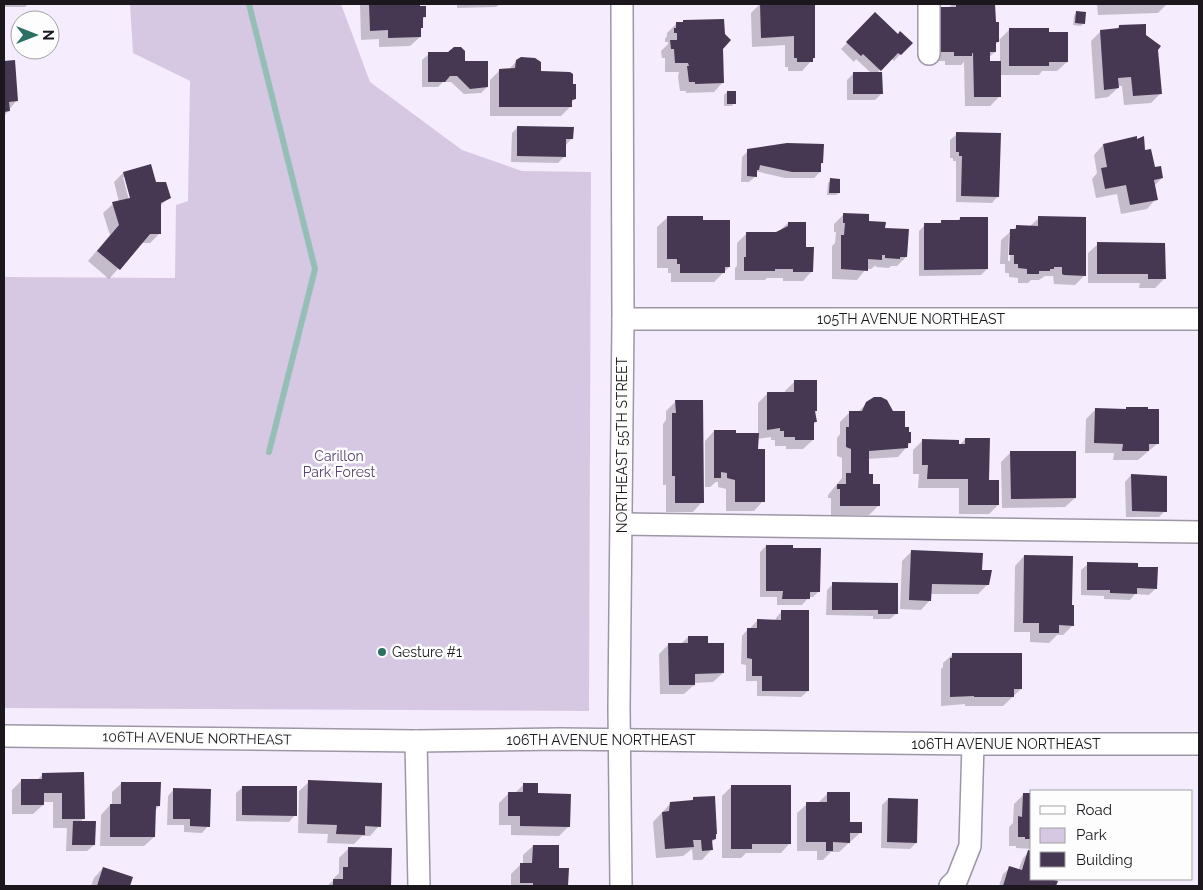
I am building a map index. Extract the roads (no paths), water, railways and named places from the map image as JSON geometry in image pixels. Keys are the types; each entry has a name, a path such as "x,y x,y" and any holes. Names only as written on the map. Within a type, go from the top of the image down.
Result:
{"street":[{"name":"NORTHEAST 55TH STREET","path":"622,4 623,319 619,708 622,886"},
{"path":"929,4 929,54"},
{"name":"105TH AVENUE NORTHEAST","path":"623,319 1199,319"},
{"path":"622,524 1199,532"},
{"name":"106TH AVENUE NORTHEAST","path":"4,736 416,740 560,739 973,744 1199,744"},
{"path":"416,740 419,886"},
{"path":"950,886 957,879 970,846 973,744"}],"waterway":[{"path":"249,4 315,269 269,452"}],"place":[{"name":"Gesture #1","path":"382,652"}],"park label":[{"name":"Carillon Park Forest","path":"339,464"}]}
